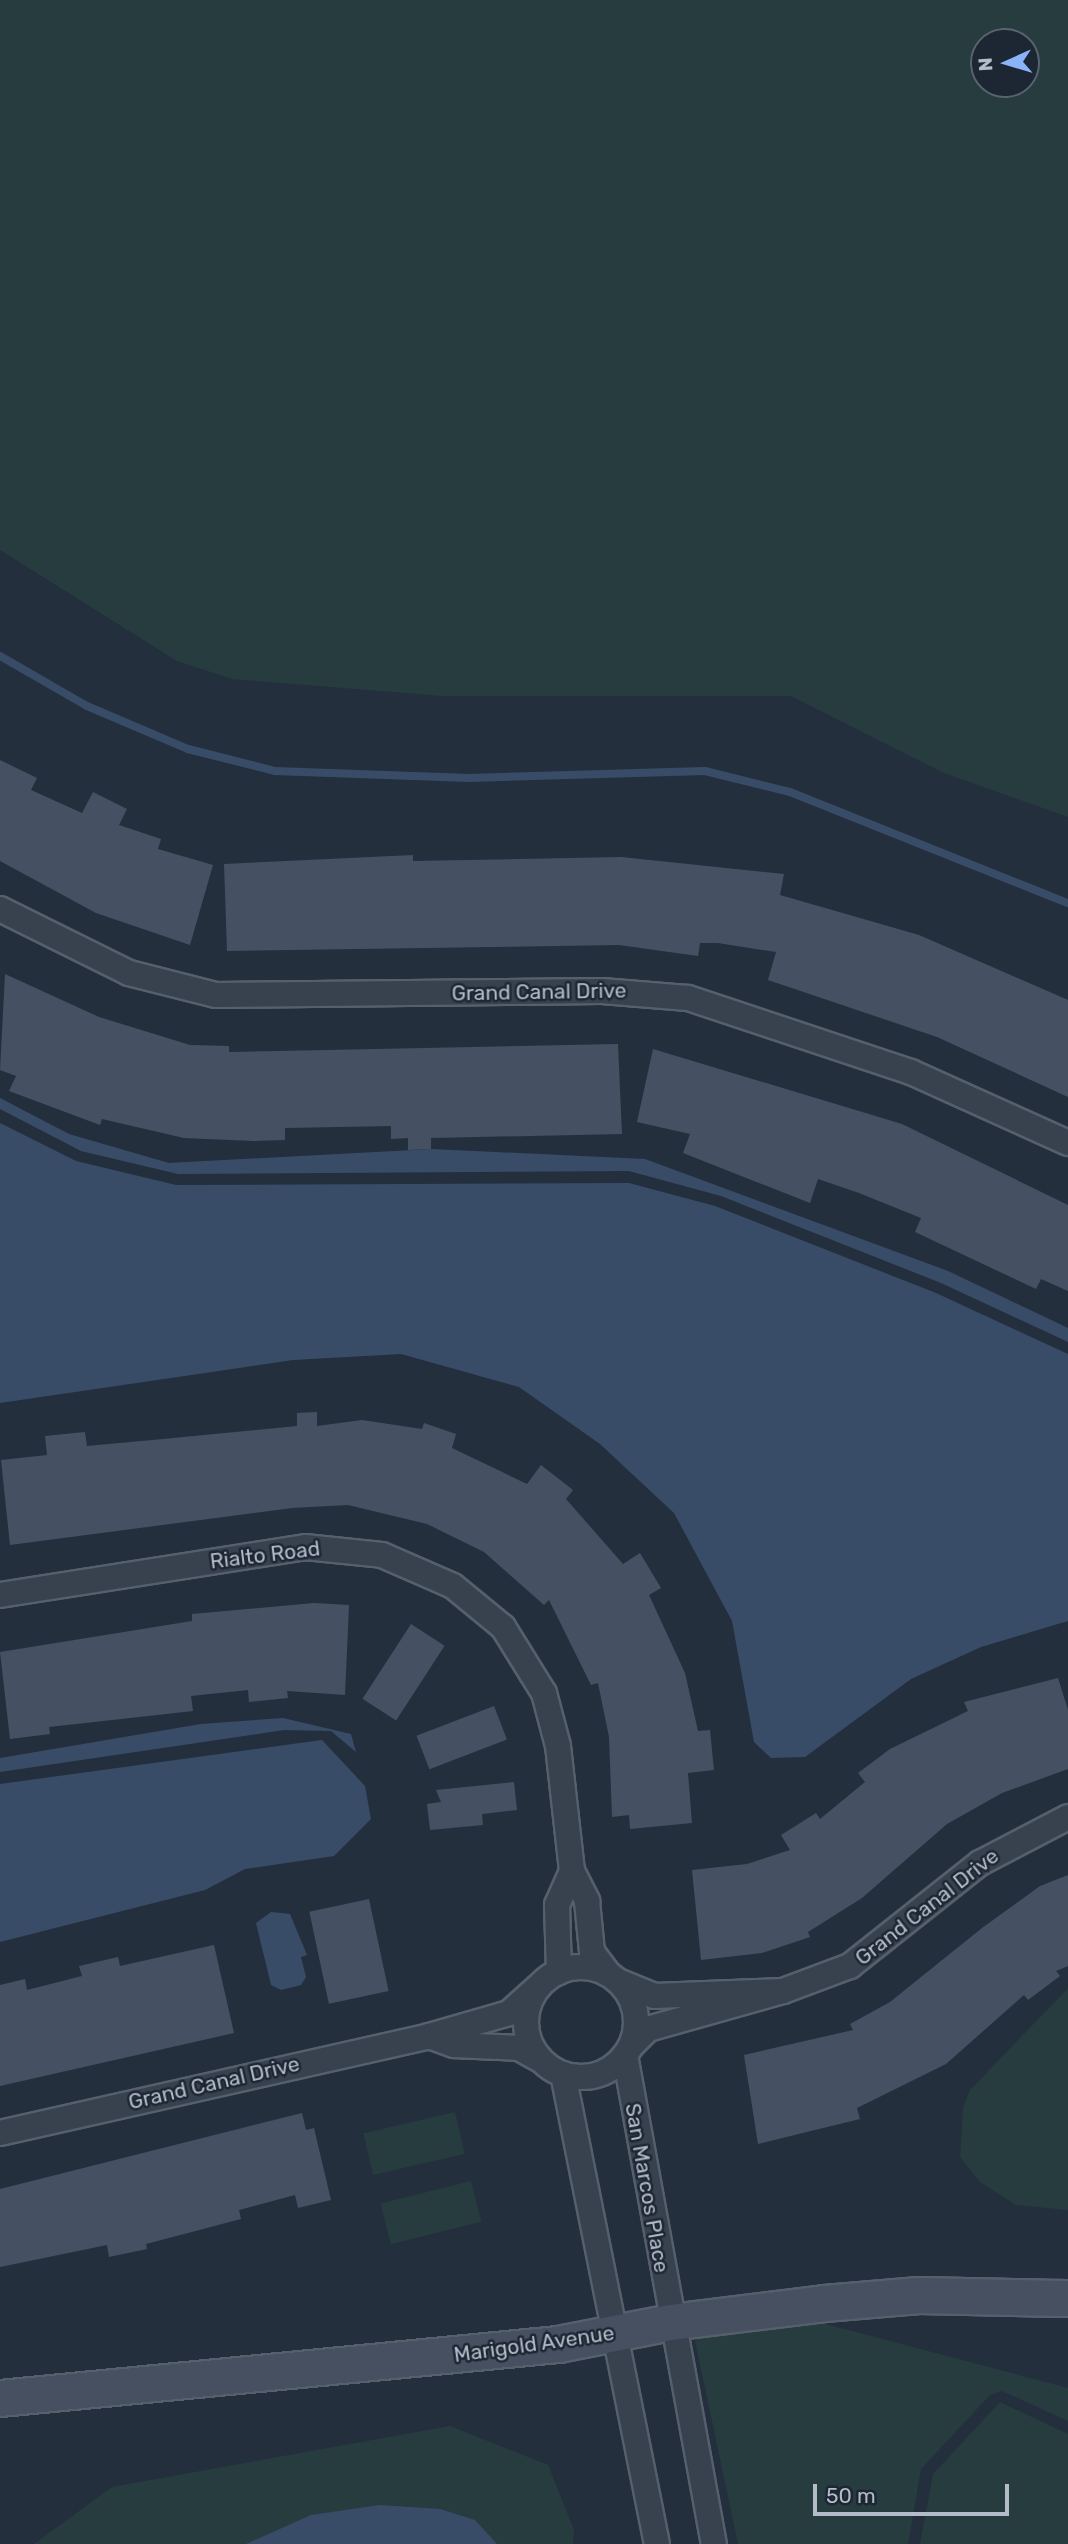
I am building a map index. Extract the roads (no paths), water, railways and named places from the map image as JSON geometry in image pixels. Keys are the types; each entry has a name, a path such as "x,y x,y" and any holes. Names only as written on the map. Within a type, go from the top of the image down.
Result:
{"main road":[{"name":"Marigold Avenue","path":"0,2398 614,2334 670,2322 919,2295 1068,2298"}],"street":[{"name":"Grand Canal Drive","path":"0,909 129,973 216,995 602,991 688,998 911,1072 1068,1143"},
{"name":"Rialto Road","path":"0,1595 305,1547 358,1550 430,1572 476,1602 535,1672 558,1746 572,1871 587,1900 592,1952 613,1977"},
{"name":"Grand Canal Drive","path":"628,2051 648,2029 783,1991 850,1966 980,1863 1068,1817"},
{"path":"559,1972 557,1905 572,1871"},
{"path":"613,1977 580,1966 559,1972 538,1987 525,2022 537,2057 563,2074 598,2075 628,2051"},
{"name":"Grand Canal Drive","path":"613,1977 654,1996 783,1991"},
{"name":"San Marcos Place","path":"613,1977 636,2018 628,2051 670,2322 714,2544"},
{"name":"Grand Canal Drive","path":"0,2133 429,2036 509,2013 538,1987"},
{"name":"Grand Canal Drive","path":"429,2036 454,2045 519,2048 537,2057"},
{"path":"563,2074 657,2544"}],"water":[{"path":"0,1098 69,1134 169,1163 432,1149 645,1159 948,1271 1068,1328 1068,1342 941,1283 721,1196 629,1171 178,1174 81,1151 0,1109"},
{"path":"0,1123 76,1161 176,1185 629,1183 715,1206 936,1293 1068,1354 1068,1621 981,1647 911,1679 805,1757 771,1758 754,1742 732,1621 674,1513 600,1444 519,1387 401,1354 293,1360 0,1403"},
{"path":"283,1718 351,1734 356,1752 331,1731 284,1730 0,1772 0,1758 201,1724"},
{"path":"322,1740 365,1786 371,1819 334,1856 245,1869 205,1890 0,1942 0,1784"},
{"path":"271,1912 290,1914 307,1955 301,1957 306,1977 301,1985 281,1990 271,1985 256,1923"},
{"path":"380,2505 440,2509 475,2520 497,2544 246,2544 311,2515"}],"waterway":[{"path":"0,656 87,706 188,749 275,771 469,778 705,771 790,792 1068,903"}]}
